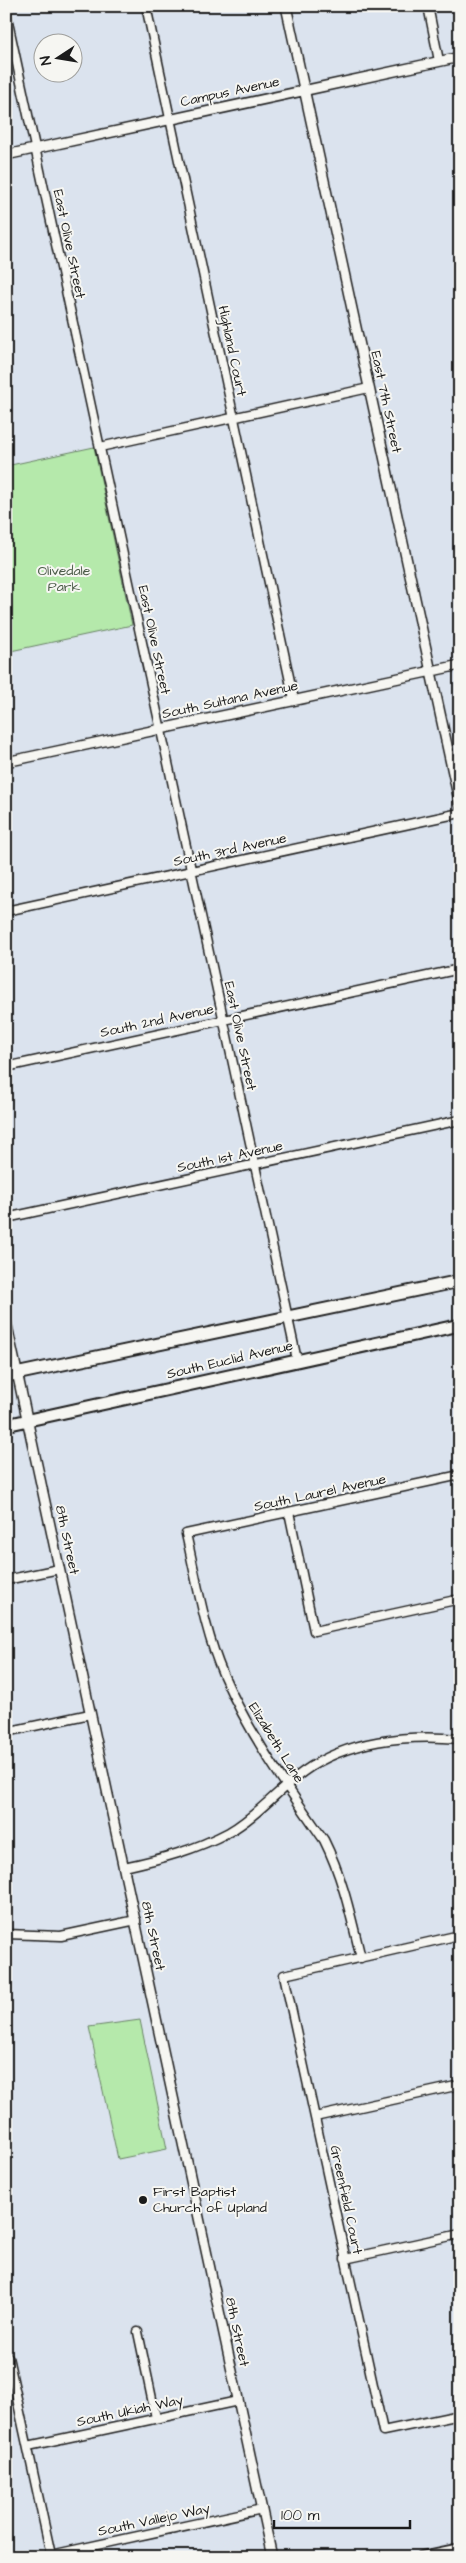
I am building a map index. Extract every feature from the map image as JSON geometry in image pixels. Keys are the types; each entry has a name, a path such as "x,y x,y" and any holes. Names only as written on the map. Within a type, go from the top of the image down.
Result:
{"main road":[{"name":"South Euclid Avenue","path":"6,1376 460,1281"},
{"name":"South Euclid Avenue","path":"6,1425 460,1325"},
{"path":"422,2557 460,2549"}],"street":[{"name":"Highland Court","path":"146,6 294,700"},
{"name":"East 7th Street","path":"286,6 460,805"},
{"path":"428,6 439,61"},
{"name":"East Olive Street","path":"6,13 297,1360"},
{"name":"Campus Avenue","path":"6,154 460,57"},
{"path":"100,447 369,388"},
{"name":"South Sultana Avenue","path":"6,762 460,665"},
{"name":"South 3rd Avenue","path":"6,911 460,813"},
{"name":"South 2nd Avenue","path":"6,1067 460,970"},
{"name":"South 1st Avenue","path":"6,1218 460,1120"},
{"name":"8th Street","path":"6,1321 272,2557"},
{"name":"South Laurel Avenue","path":"186,1534 460,1475"},
{"path":"289,1512 314,1631 460,1599"},
{"name":"Elizabeth Lane","path":"186,1534 207,1628 222,1673 246,1723 286,1786 324,1840 343,1883 361,1958"},
{"path":"6,1580 59,1569"},
{"path":"6,1732 90,1714"},
{"path":"124,1867 176,1856 230,1831 258,1812 286,1786 324,1759 364,1744 405,1738 460,1739"},
{"path":"6,1934 61,1936 136,1920"},
{"path":"361,1958 460,1936"},
{"name":"Greenfield Court","path":"361,1958 284,1974 345,2259 383,2431 460,2415"},
{"path":"315,2117 460,2085"},
{"path":"345,2259 460,2234"},
{"path":"138,2332 156,2418"},
{"path":"8,2357 28,2446"},
{"name":"South Ukiah Way","path":"28,2446 238,2401"},
{"name":"South Vallejo Way","path":"28,2446 51,2555 262,2510"}],"green space":[{"name":"Olivedale Park","path":"94,447 132,625 6,652 6,466"},
{"path":"140,2020 167,2149 118,2159 89,2027"}],"place":[{"name":"First Baptist Church of Upland","path":"143,2200"}]}
